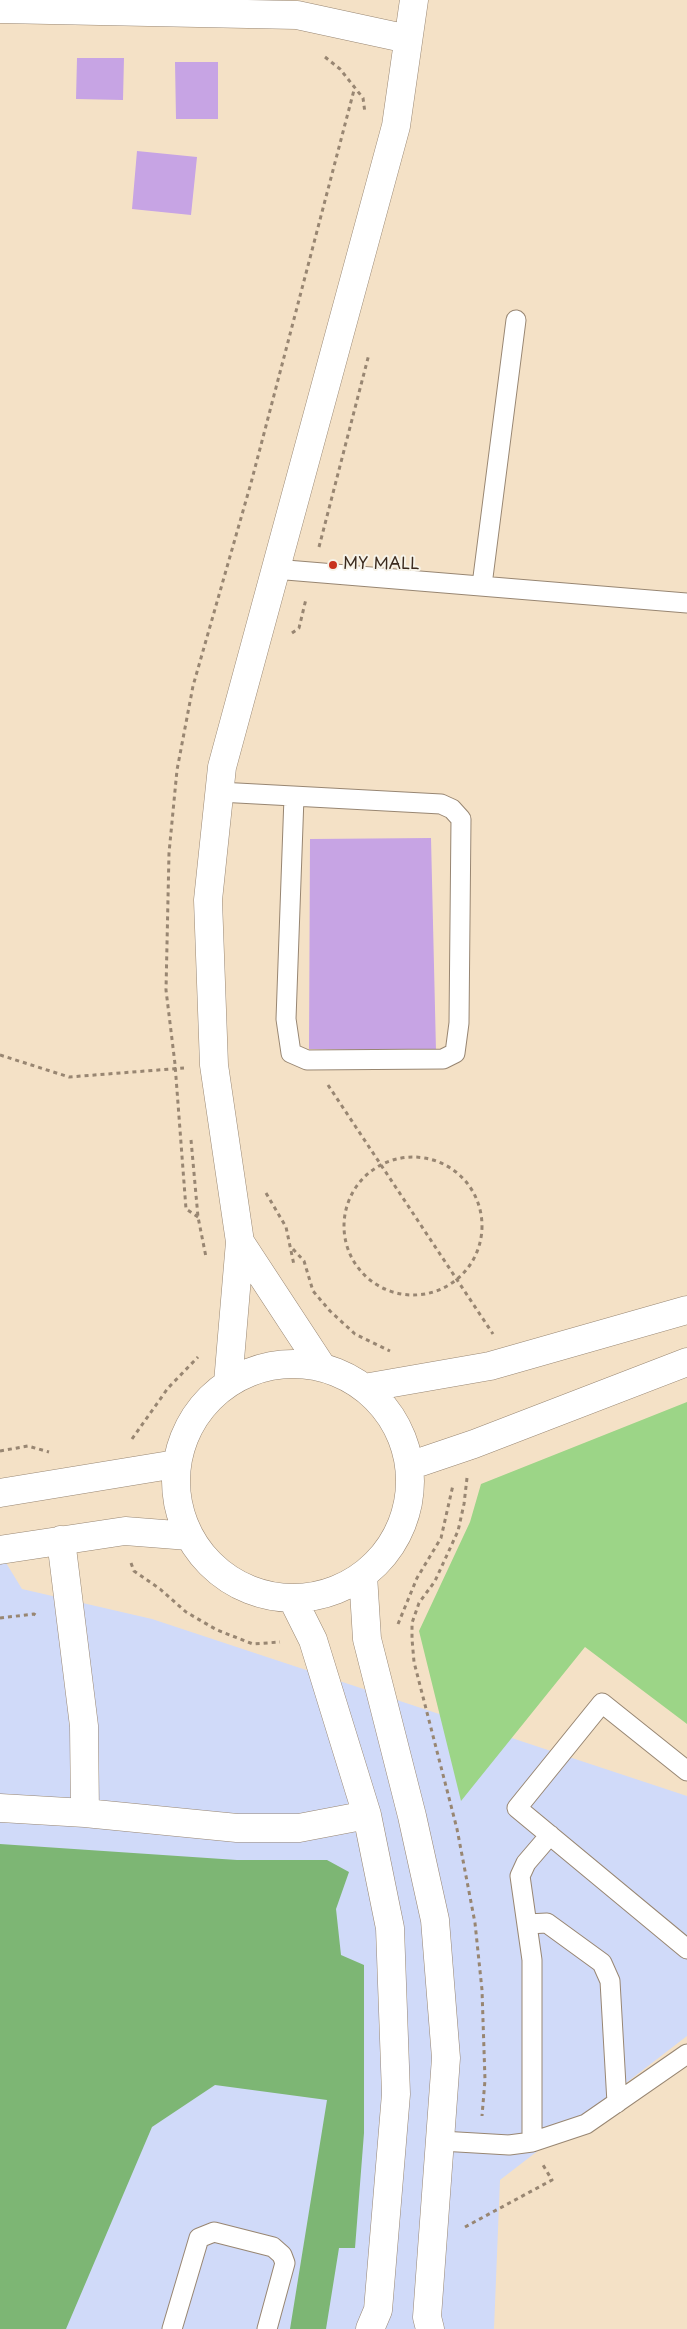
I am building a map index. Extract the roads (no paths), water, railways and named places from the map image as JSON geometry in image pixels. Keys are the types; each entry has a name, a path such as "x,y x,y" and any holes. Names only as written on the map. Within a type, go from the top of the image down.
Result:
{"street":[{"path":"228,1383 240,1242 214,1065 208,900 222,767 232,723 396,126 414,0"},
{"path":"0,9 297,16 408,39"},
{"path":"240,1242 322,1367"},
{"path":"364,1388 490,1366 687,1310"},
{"path":"409,1466 474,1444 687,1362"},
{"path":"298,1364 322,1367 344,1376 364,1388 382,1405 396,1424 405,1447 409,1466 410,1494 404,1518 395,1540 381,1559 363,1575 341,1588 317,1596 292,1598 267,1595 243,1587 221,1574 203,1557 189,1536 178,1504 175,1488 176,1464 183,1439 193,1418 209,1399 228,1383 250,1371 273,1365 298,1364"},
{"path":"0,1493 176,1464"},
{"path":"0,1550 125,1531 189,1536"},
{"path":"61,1540 84,1726 85,1813"},
{"path":"363,1575 367,1639 412,1816 435,1920 446,2058 442,2141 427,2317 430,2329"},
{"path":"292,1598 313,1640 367,1815 390,1928 396,2094 378,2310 370,2329"},
{"path":"0,1808 85,1813 246,1828 299,1828 367,1815"}],"lane":[{"path":"482,585 516,320"},
{"path":"274,569 687,603"},
{"path":"219,792 441,804 452,809 461,819 459,1023 455,1053 444,1059 307,1060 291,1053 286,1019 294,797"},
{"path":"687,1771 602,1702 517,1808 687,1949"},
{"path":"532,2142 532,1960 520,1876 526,1863 550,1835"},
{"path":"527,1924 547,1924 602,1963 610,1981 617,2103"},
{"path":"442,2141 509,2145 532,2142 586,2124 687,2054"},
{"path":"172,2329 199,2238 214,2232 273,2247 282,2255 285,2263 267,2329"}],"place":[{"name":"MY MALL","path":"333,565"}]}
